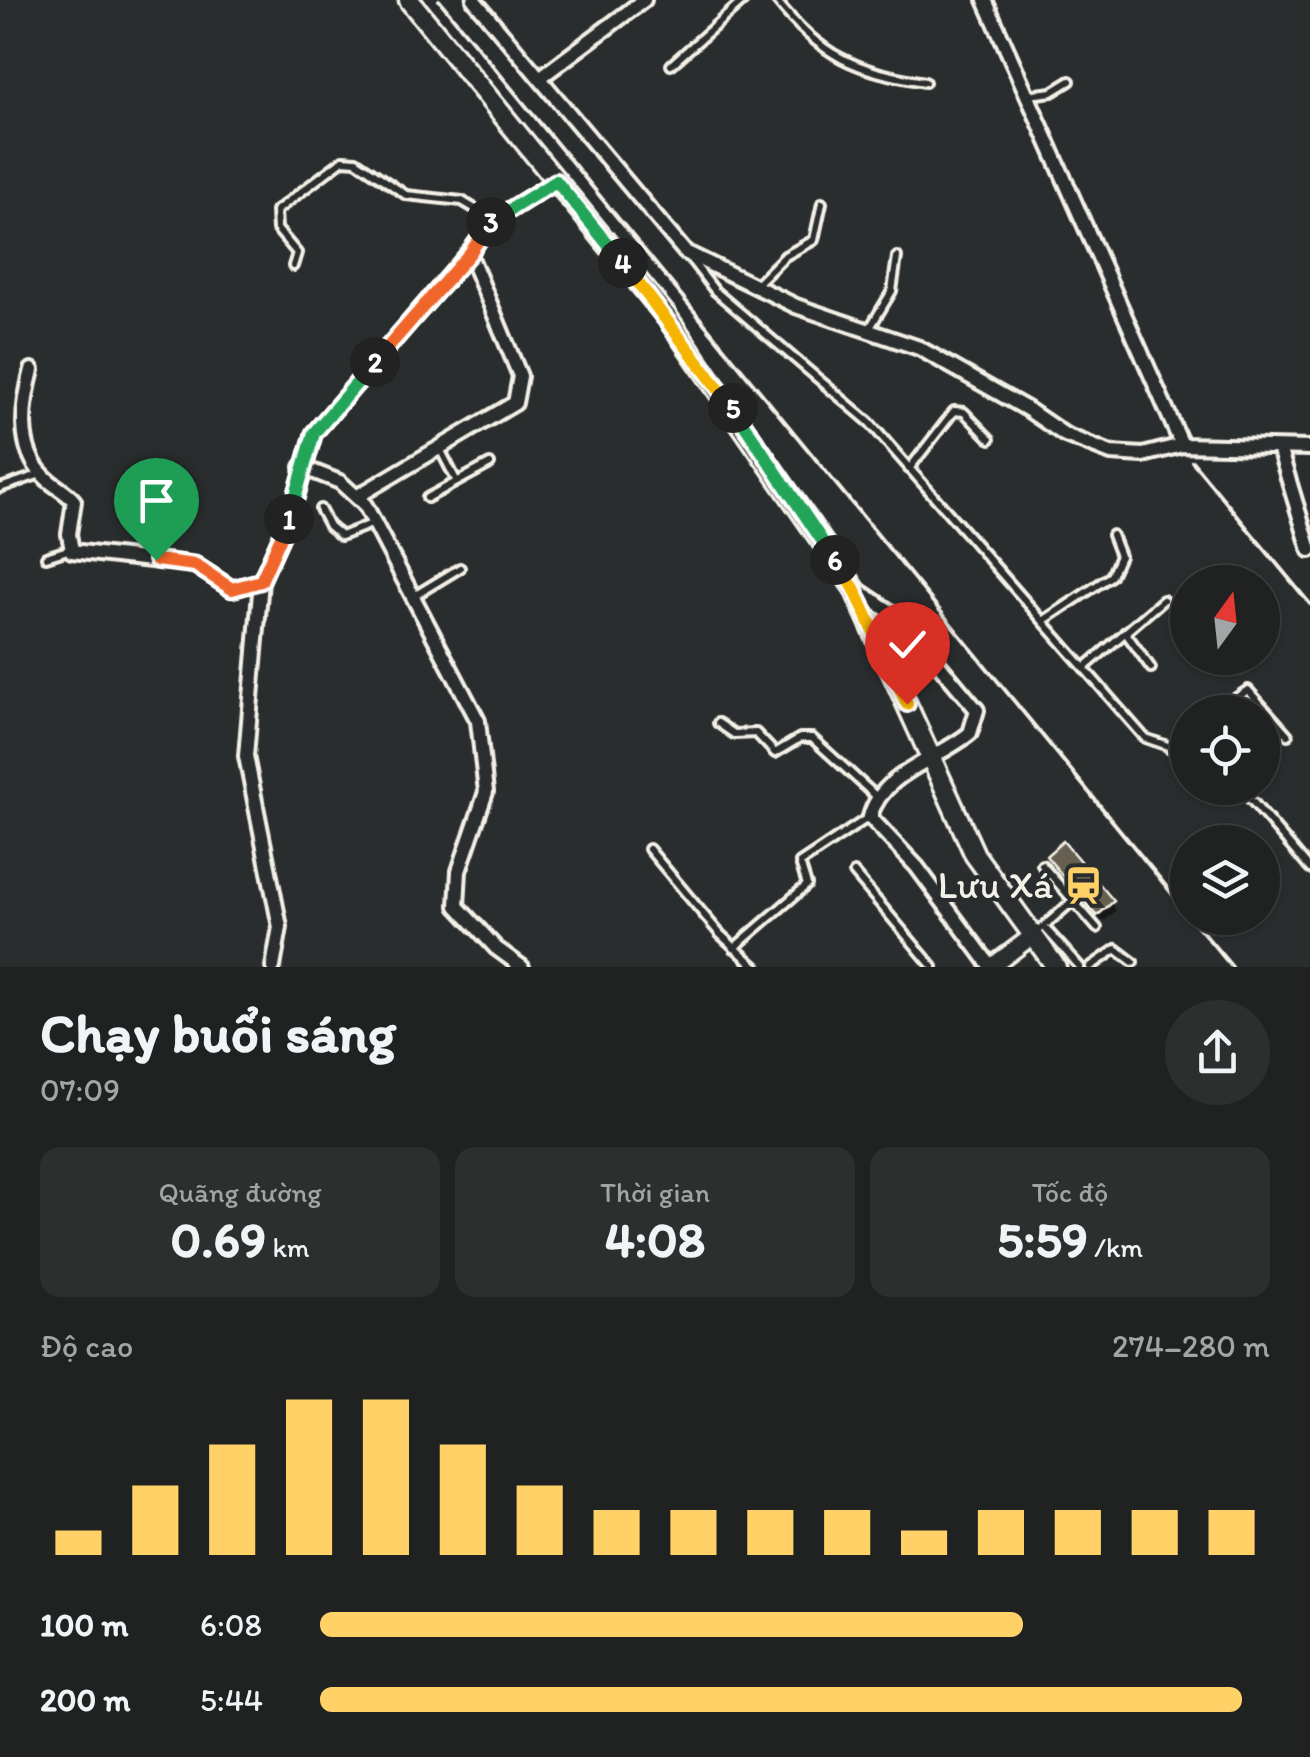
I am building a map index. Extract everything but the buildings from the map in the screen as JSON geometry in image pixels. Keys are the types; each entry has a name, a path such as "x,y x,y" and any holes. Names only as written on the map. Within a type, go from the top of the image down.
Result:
{"main road":[{"path":"409,0 714,380 854,588 976,854 1038,932 1056,967"}],"street":[{"path":"474,0 686,252 755,286 867,332 918,348 1090,446 1130,456 1182,445 1310,448"},
{"path":"541,77 644,0"},
{"path":"984,0 1182,445"},
{"path":"273,967 280,927 246,756 261,581 291,515 314,433 470,253 493,220 556,181"},
{"path":"358,496 515,402 520,394 520,376 470,253"},
{"path":"32,370 24,425 41,474 74,501 71,550 78,554 195,565 232,589 261,581"},
{"path":"1279,448 1310,550"},
{"path":"302,468 334,478 358,496 474,710 487,780 459,870 457,906 496,948 522,967"},
{"path":"854,588 901,619 977,710 970,734 894,781 878,798 870,817 917,867 991,967 1038,932"}],"lane":[{"path":"671,65 744,0"},
{"path":"776,0 813,40 868,73 925,82"},
{"path":"1028,95 1052,92 1070,81"},
{"path":"293,266 296,250 277,229 276,212 344,160 356,161 406,195 462,201 493,220"},
{"path":"755,286 784,256 814,240 822,202"},
{"path":"686,252 715,291 842,396 1145,738 1169,750"},
{"path":"867,332 892,292 897,257"},
{"path":"910,469 954,410 964,412 990,438"},
{"path":"440,448 457,482"},
{"path":"427,498 490,464"},
{"path":"0,488 41,474"},
{"path":"320,509 328,526 341,536 374,523"},
{"path":"1043,621 1111,576 1120,556 1112,534"},
{"path":"46,557 71,550"},
{"path":"412,597 460,568"},
{"path":"1084,668 1163,600"},
{"path":"1125,632 1151,668"},
{"path":"718,723 734,734 756,733 775,753 800,738 812,738 878,798"},
{"path":"1280,726 1288,735"},
{"path":"1255,805 1310,869"},
{"path":"734,948 807,885 798,867 800,863 870,817"},
{"path":"649,849 734,948 756,967"},
{"path":"1042,865 1097,928"},
{"path":"854,874 933,967"},
{"path":"1073,901 1038,932 1080,967"},
{"path":"1090,967 1116,949 1133,962"}],"railway":[{"path":"439,0 1170,891"},
{"path":"1192,461 1310,604"},
{"path":"1205,935 1232,967"}],"place":[{"name":"Lưu Xá","path":"1083,885"}],"route":[{"path":"156,560 195,565 226,588 261,581 291,515 314,433 470,253 489,224 556,181 714,380 854,588 907,704"}]}
